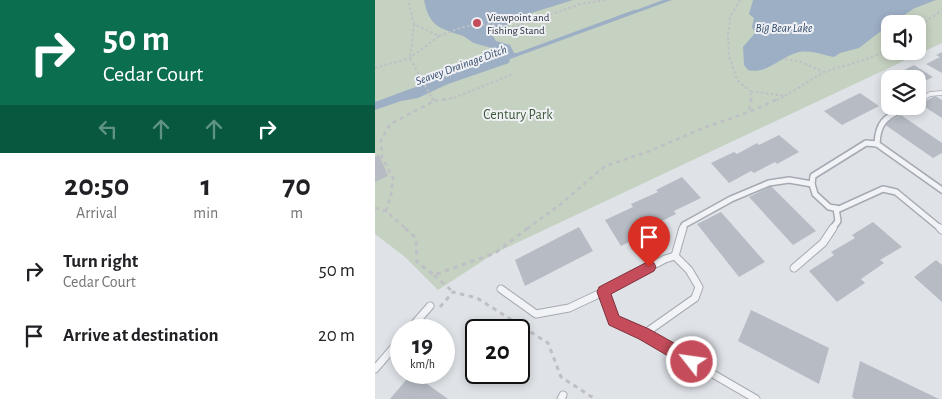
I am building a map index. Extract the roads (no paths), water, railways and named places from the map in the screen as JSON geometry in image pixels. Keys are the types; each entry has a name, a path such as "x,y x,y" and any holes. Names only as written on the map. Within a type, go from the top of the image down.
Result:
{"lane":[{"path":"926,96 942,92"},
{"path":"877,144 877,129 881,120 891,115"},
{"path":"942,190 886,148 877,144 866,143 813,176 812,184 815,194 829,207 839,209 883,189 896,192 942,230"},
{"path":"675,256 684,225 747,192 783,179 812,184"},
{"path":"794,268 823,244 838,221 836,208"},
{"path":"501,289 536,314 569,308 603,292 665,258 675,256"},
{"path":"644,334 695,298 699,287 683,263 675,256"},
{"path":"603,292 614,320 644,334 756,399"},
{"path":"422,319 433,309"},
{"path":"375,369 390,352"}],"water":[{"path":"424,0 573,0 512,19 501,32 493,36 496,41 510,45 514,53 521,53 663,0 672,0 510,59 509,63 448,84 418,98 401,101 375,110 375,102 499,56 500,52 497,50 474,43 464,36 440,27 429,15"},
{"name":"Big Bear Lake","path":"753,0 936,0 915,8 904,15 881,15 881,31 859,48 840,53 834,57 812,52 799,52 786,57 768,68 755,71 748,70 744,65 743,47 755,33 752,27 754,18 749,14"}],"waterway":[{"name":"Seavey Drainage Ditch","path":"518,54 635,11"}],"place":[{"name":"Viewpoint and Fishing Stand","path":"477,23"}],"park label":[{"name":"Century Park","path":"518,115"}]}
